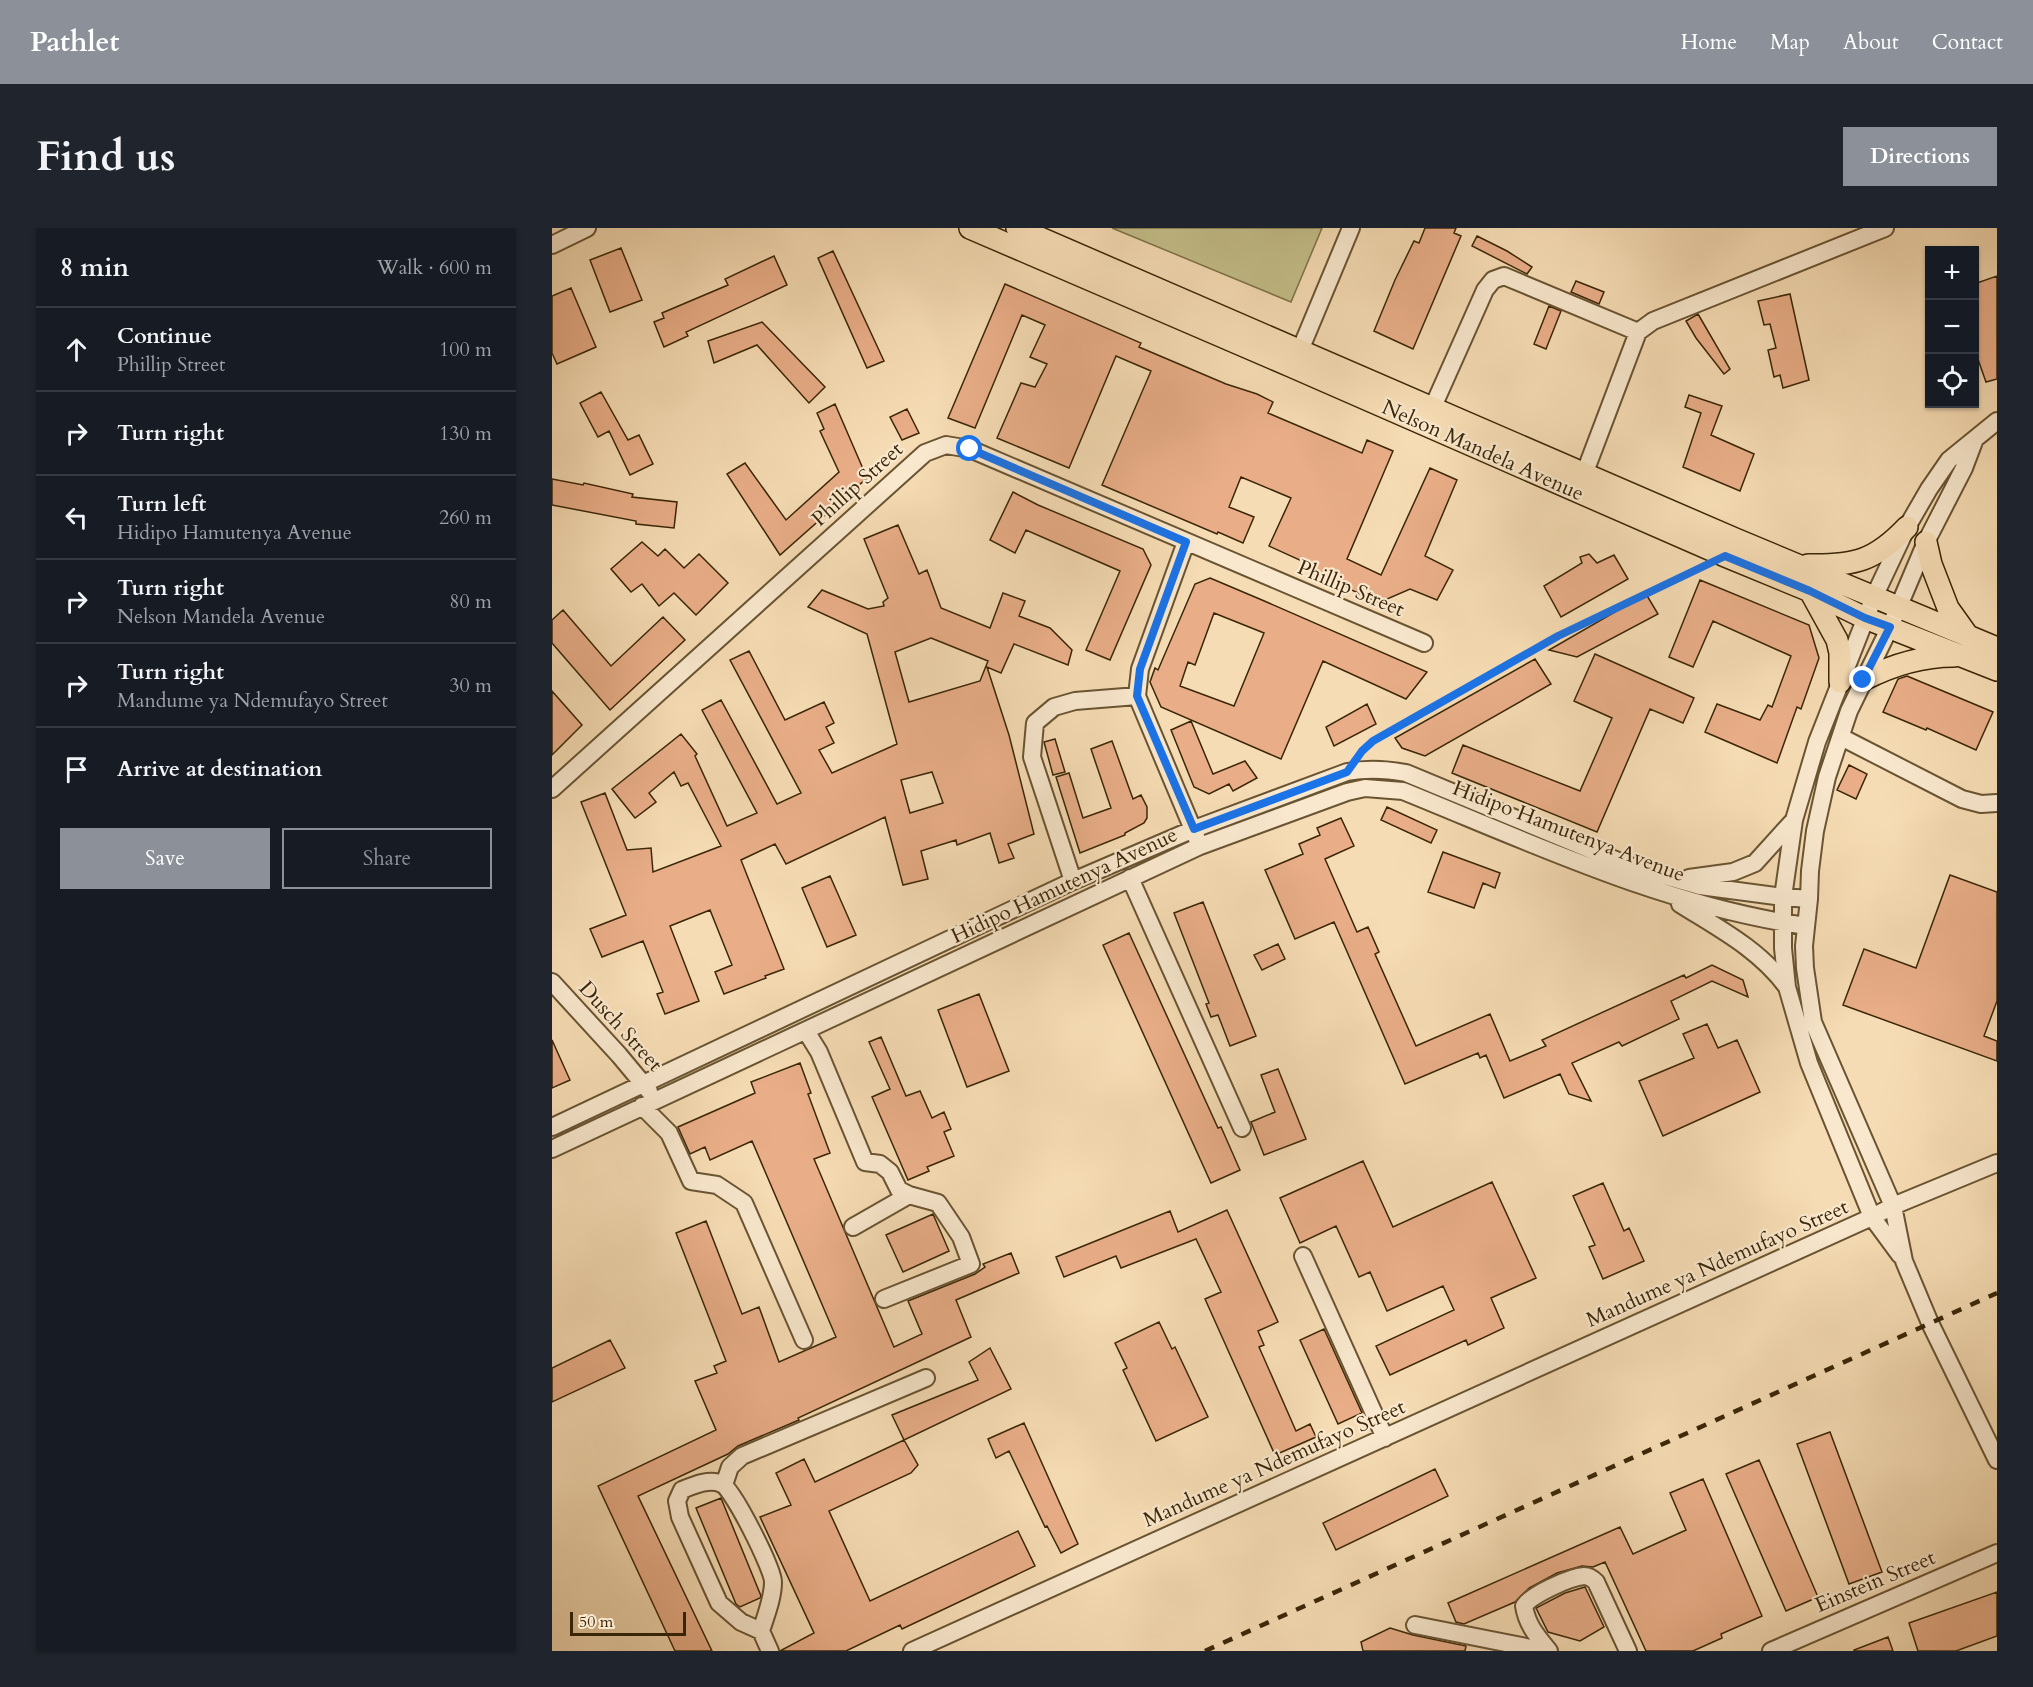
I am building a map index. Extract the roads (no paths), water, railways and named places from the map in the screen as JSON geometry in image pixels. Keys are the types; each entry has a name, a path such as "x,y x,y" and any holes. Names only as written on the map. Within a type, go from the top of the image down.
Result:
{"main road":[{"name":"Nelson Mandela Avenue","path":"970,228 1297,359 1432,409 1899,607 1966,646 1997,670"},
{"name":"Nelson Mandela Avenue","path":"1017,228 1725,556 1810,591 1865,618 1890,627 1966,646 1997,648"},
{"path":"1799,565 1836,566 1855,563 1890,546 1907,527"},
{"path":"1863,680 1881,671 1966,646 1931,564 1926,542"},
{"path":"1810,591 1837,640 1840,653 1840,682"}],"street":[{"path":"552,245 587,228"},
{"path":"1297,359 1351,228"},
{"path":"1585,472 1638,332 1653,321 1885,228"},
{"path":"1432,409 1485,290 1493,280 1504,276 1638,332"},
{"name":"Mandume ya Ndemufayo Street","path":"912,1651 1872,1217 1809,1063 1787,987 1783,897 1794,820 1817,742 1840,682 1874,597 1907,527 1949,459 1997,421"},
{"name":"Mandume ya Ndemufayo Street","path":"1904,1261 1893,1206 1813,1022 1804,946 1810,871 1815,831 1827,777 1849,711 1890,627 1926,542 1964,468 1975,439"},
{"name":"Phillip Street","path":"552,789 925,453 946,445 970,449 1424,643"},
{"path":"1186,542 1140,669 1137,696 1200,846"},
{"path":"1073,881 1032,757 1035,723 1054,707 1075,701 1137,696"},
{"path":"1841,737 1962,799 1981,804 1997,803"},
{"name":"Hidipo Hamutenya Avenue","path":"552,1127 1073,881 1194,829 1347,772 1364,768 1406,773 1630,866 1700,886 1809,899"},
{"name":"Hidipo Hamutenya Avenue","path":"552,1149 1200,846 1347,792 1365,788 1403,791 1665,894 1783,923 1806,926"},
{"path":"1676,879 1733,872 1755,863 1794,820"},
{"path":"1130,878 1242,1128"},
{"path":"1665,894 1753,952 1776,972 1787,987"},
{"name":"Dusch Street","path":"552,982 643,1083 649,1103 669,1133 691,1181 717,1185 744,1203 804,1340"},
{"path":"806,1031 819,1052 865,1162 880,1164 890,1172 899,1190 938,1203 961,1237 971,1264 884,1299"},
{"path":"1997,1163 1872,1217 1904,1261 1930,1323 1997,1460"},
{"path":"853,1227 909,1195"},
{"path":"1303,1256 1385,1438"},
{"path":"724,1485 730,1467 742,1456 926,1378"},
{"path":"761,1631 741,1622 719,1603 680,1517 677,1501 682,1490 697,1484 713,1482 724,1485 734,1497 769,1566 773,1579 772,1594 761,1631 770,1651"},
{"name":"Einstein Street","path":"1771,1651 1997,1553"},
{"path":"1547,1651 1530,1626 1524,1606 1527,1600 1548,1589 1585,1576 1596,1582 1628,1651"},
{"path":"1415,1625 1547,1651"}],"railway":[{"path":"1205,1651 1997,1293"}]}
